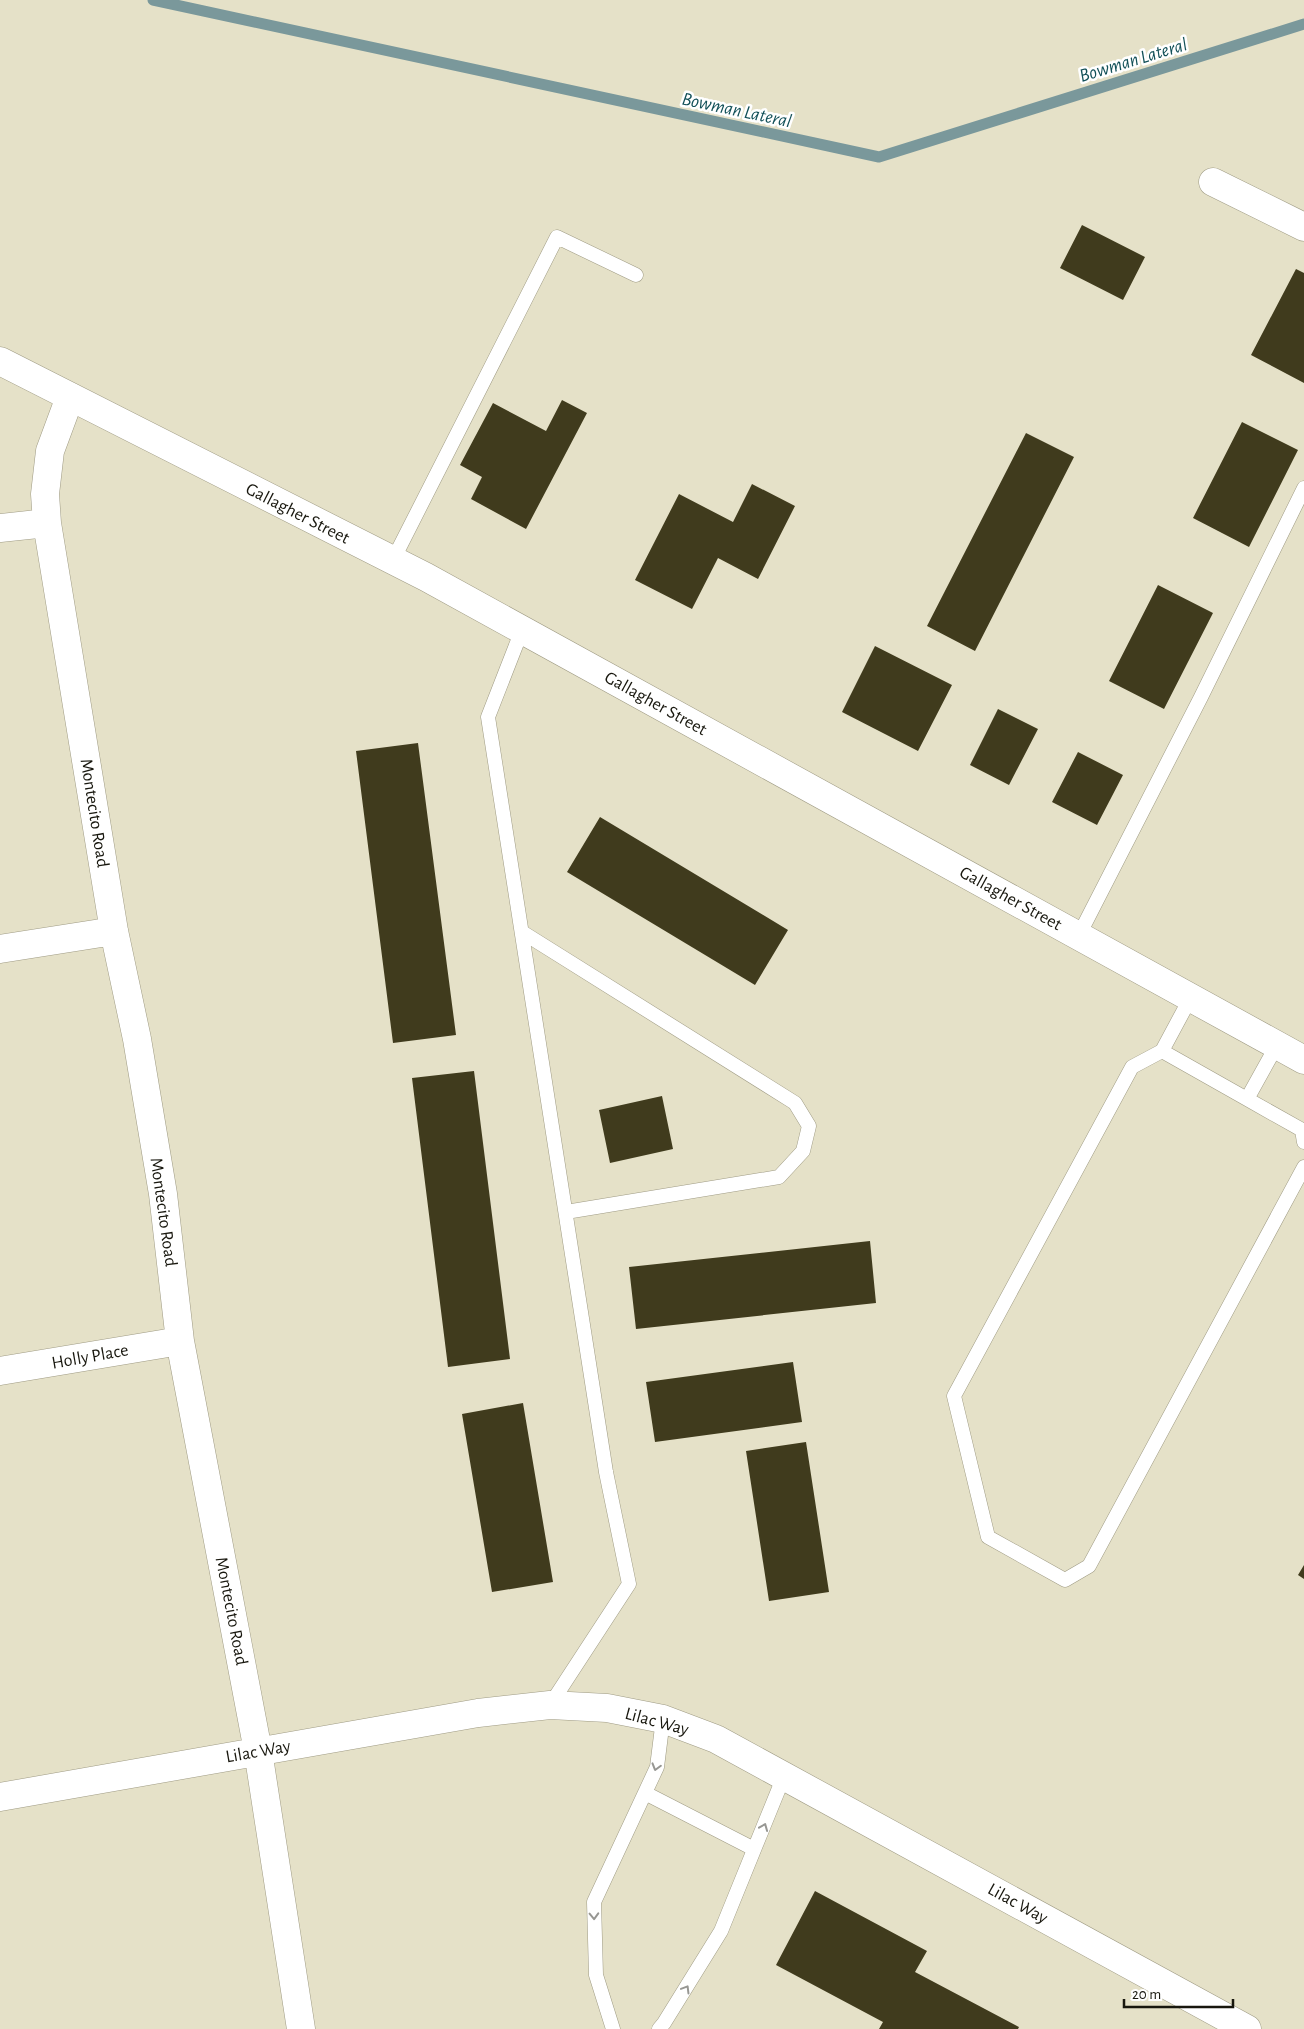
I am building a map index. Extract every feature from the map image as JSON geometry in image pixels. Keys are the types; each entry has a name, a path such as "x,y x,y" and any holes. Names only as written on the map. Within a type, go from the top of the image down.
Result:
{"street":[{"path":"1213,182 1304,227"},
{"name":"Gallagher Street","path":"0,361 393,560 1304,1060"},
{"name":"Montecito Road","path":"70,397 50,451 45,494 47,523 114,931 137,1039 163,1194 180,1340 258,1751 301,2029"},
{"path":"0,528 47,523"},
{"path":"0,949 114,931"},
{"name":"Holly Place","path":"0,1371 180,1340"},
{"name":"Lilac Way","path":"0,1797 478,1713 550,1705 607,1708 663,1719 716,1739 1247,2029"}],"lane":[{"path":"393,560 557,237 636,275"},
{"path":"1079,935 1201,697 1304,488"},
{"path":"522,630 488,716 606,1472 629,1584 550,1705"},
{"path":"522,932 795,1103 809,1126 803,1151 779,1177 566,1212"},
{"path":"1191,997 1162,1050 1132,1067 954,1396 988,1537 1065,1580 1090,1566 1304,1167"},
{"path":"1247,1099 1277,1045"},
{"path":"1162,1050 1302,1130 1304,1142"},
{"path":"613,2029 596,1976 594,1902 658,1768 663,1719"},
{"path":"659,2029 721,1931 784,1776"},
{"path":"645,1793 754,1849"}],"building":[{"path":"1082,225 1145,257 1123,300 1060,268"},
{"path":"1296,269 1304,273 1304,383 1251,355"},
{"path":"562,400 587,413 526,529 471,499 482,477 460,465 493,403 546,431"},
{"path":"1242,422 1298,450 1249,547 1193,518"},
{"path":"1026,433 1074,457 975,651 927,626"},
{"path":"752,484 795,506 758,579 718,558 692,609 635,580 679,494 733,522"},
{"path":"1158,585 1213,613 1164,709 1109,681"},
{"path":"875,646 952,685 918,751 842,712"},
{"path":"998,709 1038,729 1009,785 970,765"},
{"path":"418,743 456,1035 393,1043 356,751"},
{"path":"1078,752 1123,775 1097,825 1052,802"},
{"path":"600,817 788,930 755,985 567,872"},
{"path":"474,1071 510,1359 448,1367 412,1078"},
{"path":"662,1096 673,1149 610,1163 599,1110"},
{"path":"870,1241 876,1303 636,1329 629,1267"},
{"path":"793,1362 802,1422 655,1442 646,1382"},
{"path":"523,1403 553,1582 492,1592 462,1414"},
{"path":"806,1442 829,1592 769,1601 746,1451"},
{"path":"1304,1565 1304,1579 1298,1575"},
{"path":"815,1891 927,1951 915,1972 1019,2027 1018,2029 879,2029 883,2022 776,1965"}],"waterway":[{"name":"Bowman Lateral","path":"153,0 879,157 1304,24"}]}
